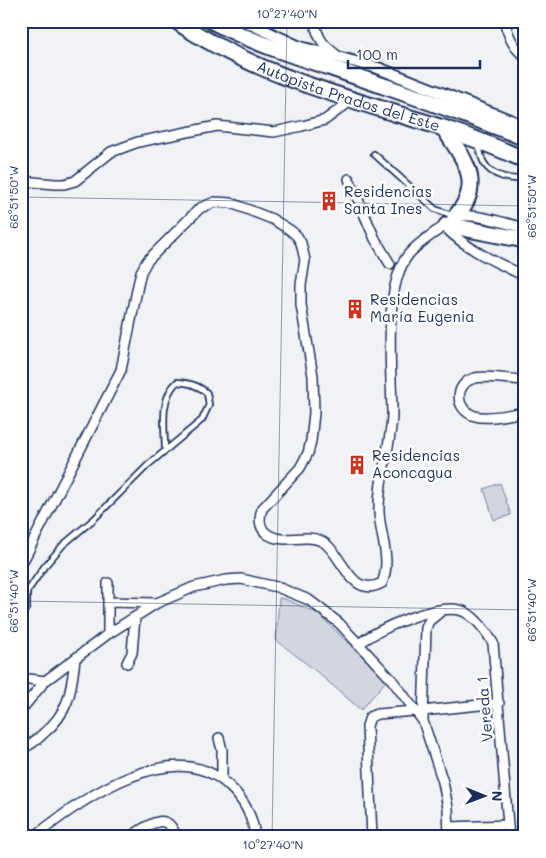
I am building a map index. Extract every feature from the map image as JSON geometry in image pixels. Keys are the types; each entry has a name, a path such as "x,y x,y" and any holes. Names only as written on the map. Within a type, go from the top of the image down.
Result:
{"highway":[{"name":"Autopista Prados del Este","path":"176,21 212,45 284,76 352,100 444,128 525,160"},
{"name":"Autopista Prados del Este","path":"212,21 233,32 285,52 405,93 525,138"},
{"path":"444,128 465,163 470,178 470,194 463,207 449,223 525,240"}],"street":[{"path":"21,24 25,21"},
{"path":"504,21 511,42 517,51 525,56"},
{"path":"246,22 300,47 378,68 525,126"},
{"path":"300,47 312,43 314,23"},
{"path":"314,23 322,43 340,57"},
{"path":"21,181 64,184 75,181 112,152 138,142 217,126 274,132 302,126 325,120 352,100"},
{"path":"348,179 375,239 390,264"},
{"path":"21,565 121,370 141,272 147,262 200,208 215,202 223,202 231,203 272,220 290,230 301,243 305,260 300,304 313,376 314,413 311,441 308,453 300,468 262,509 260,515 262,528 265,533 278,538 308,537 323,542 336,554 356,583 370,587 382,583 386,568 380,512 380,492 390,440 392,417 391,317 393,297 401,268 408,255 429,236 465,215 525,228"},
{"path":"449,223 454,236 487,257 525,276"},
{"path":"525,380 474,378 465,383 459,397 465,412 473,416 481,417 525,412"},
{"path":"21,710 45,681 108,634 157,603 209,583 241,579 258,582 277,587 322,608 340,623 420,714 443,782 449,832 508,825"},
{"path":"108,583 108,634"},
{"path":"108,602 157,603"},
{"path":"420,714 426,628 436,614 443,610"},
{"name":"Vereda 1","path":"358,645 365,638 400,620 443,610 464,611 487,632 493,643 509,837"},
{"path":"127,663 132,652 135,617"},
{"path":"21,748 30,746 54,725 65,709 70,694 75,659"},
{"path":"21,678 45,681"},
{"path":"372,837 367,726 370,717 377,714 420,714 499,703"},
{"path":"219,738 222,750 222,779"},
{"path":"34,837 101,790 127,777 146,770 163,767 189,768 208,772 222,779 242,801 252,821 255,837"},
{"path":"130,837 156,822 162,821 170,826 176,837"}],"lane":[{"path":"477,140 484,164 493,172 506,178 525,178"},
{"path":"374,154 449,223"},
{"path":"21,614 27,608 28,592 44,567 63,544 94,519 148,465 202,420 208,411 209,398 202,388 193,384 176,382 168,393 165,403 165,450"}],"shaded area":[{"path":"500,483 511,515 494,520 484,489"},
{"path":"279,598 317,613 387,680 361,710 276,640"}],"place":[{"name":"Residencias Santa Ines","path":"329,201"},
{"name":"Residencias María Eugenia","path":"355,309"},
{"name":"Residencias Aconcagua","path":"357,465"}]}
